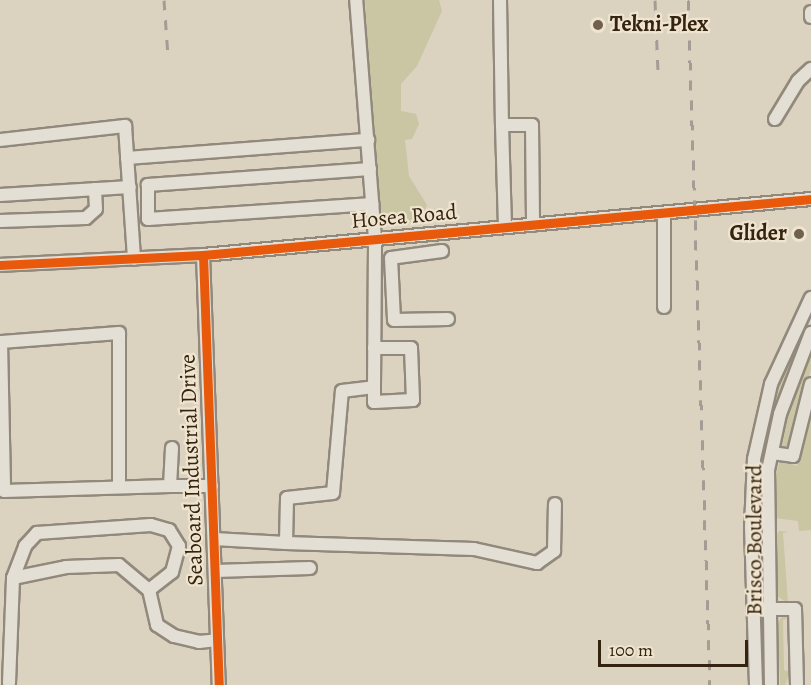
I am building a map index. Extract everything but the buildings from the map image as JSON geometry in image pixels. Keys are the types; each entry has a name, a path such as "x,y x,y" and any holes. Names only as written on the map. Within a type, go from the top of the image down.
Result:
{"street":[{"path":"356,0 375,239 374,278 374,348 374,402 413,400 411,348 374,348"},
{"path":"500,0 505,227"},
{"path":"811,12 811,17"},
{"path":"775,119 798,81 811,69"},
{"path":"502,125 532,125 533,225"},
{"path":"0,140 125,126 134,259"},
{"path":"127,158 368,140"},
{"path":"370,169 148,184 148,219 372,204"},
{"path":"0,195 130,187"},
{"path":"0,221 86,218 96,209 95,189"},
{"name":"Hosea Road","path":"0,265 203,255 811,199"},
{"path":"664,213 664,307"},
{"path":"442,251 391,258 394,320 448,319"},
{"name":"Seaboard Industrial Drive","path":"203,255 219,685"},
{"path":"374,278 391,276"},
{"name":"Brisco Boulevard","path":"756,685 751,490 758,432 782,356 811,298"},
{"path":"119,488 119,333 1,342 4,491 212,486"},
{"path":"771,685 766,505 772,453 783,404 811,333"},
{"path":"772,453 793,456 811,384"},
{"path":"286,543 287,498 333,493 342,391 374,387"},
{"path":"170,486 172,448"},
{"path":"214,539 474,549 537,563 554,551 555,504"},
{"path":"9,683 13,578 25,546 37,533 151,525 169,530 179,546 172,572 149,590"},
{"path":"13,578 66,567 119,564 149,590 157,625 183,638 217,640"},
{"path":"215,572 310,568"},
{"path":"754,610 795,609 798,685"}],"shaded area":[{"path":"365,0 439,0 442,11 417,66 401,84 401,111 416,114 419,124 412,139 405,140 409,176 427,205 418,223 383,220 377,209"},
{"path":"811,312 785,378 769,437 764,436 782,372"},
{"path":"811,349 811,370 789,445 782,448 791,399"},
{"path":"811,403 811,530 799,531 798,521 775,518 776,475 780,460 797,466"},
{"path":"779,531 789,532 783,533 788,603 777,596 775,537"},
{"path":"782,616 789,618 783,620 784,670 790,672 785,685 780,685 778,623"}],"railway":[{"path":"164,0 168,56"},
{"path":"655,0 658,73"},
{"path":"688,0 710,685"}],"cycle path":[{"path":"0,265 203,255 811,199"},
{"path":"203,255 219,685"}],"place":[{"name":"Tekni-Plex","path":"598,25"},
{"name":"Glider","path":"799,234"}]}
